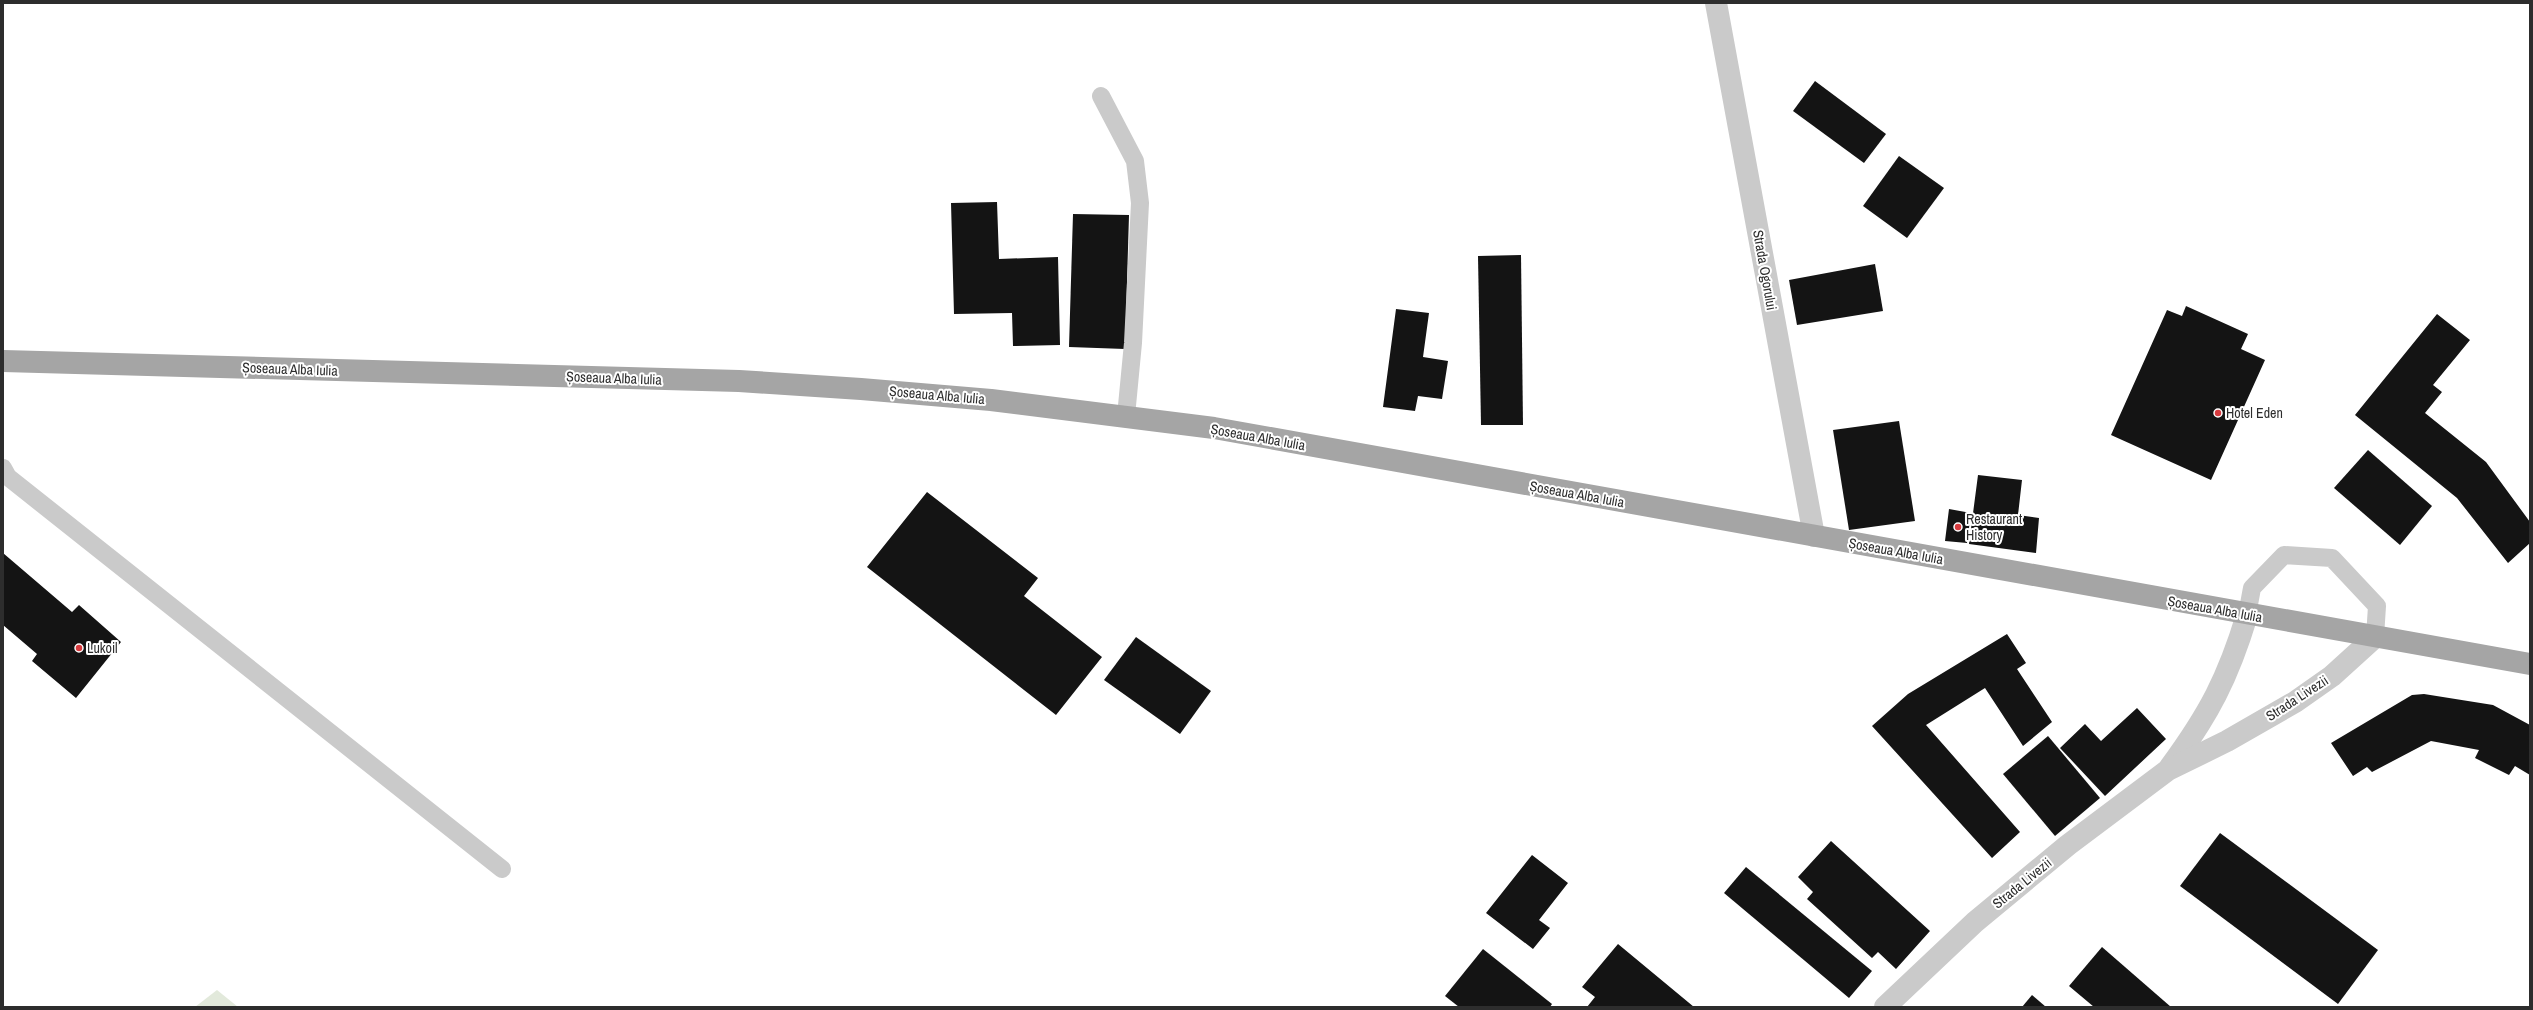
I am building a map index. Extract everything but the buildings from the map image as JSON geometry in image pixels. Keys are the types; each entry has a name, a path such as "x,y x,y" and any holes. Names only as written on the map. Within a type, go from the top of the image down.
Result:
{"main road":[{"name":"Șoseaua Alba Iulia","path":"3,361 739,381 861,388 991,400 1126,416 1214,428 2247,615 2498,657 2530,664"},
{"name":"Șoseaua Alba Iulia","path":"2498,657 2530,660"}],"street":[{"name":"Strada Ogorului","path":"1716,3 1814,536"},
{"name":"Strada Livezii","path":"2168,770 2199,728 2222,686 2234,658 2247,615"},
{"name":"Strada Livezii","path":"1885,1007 1975,922 2068,845 2168,770 2227,741 2295,702 2332,676 2375,637"}],"lane":[{"path":"1101,96 1135,161 1140,203 1134,343 1126,416"},
{"path":"3,468 8,477 502,869"},
{"path":"2247,615 2252,588 2284,555 2332,558 2377,606 2375,637"}],"shaded area":[{"path":"217,990 238,1007 195,1007"}],"place":[{"name":"Hotel Eden","path":"2218,413"},
{"name":"Restaurant History","path":"1958,527"},
{"name":"Lukoil","path":"79,648"}]}
